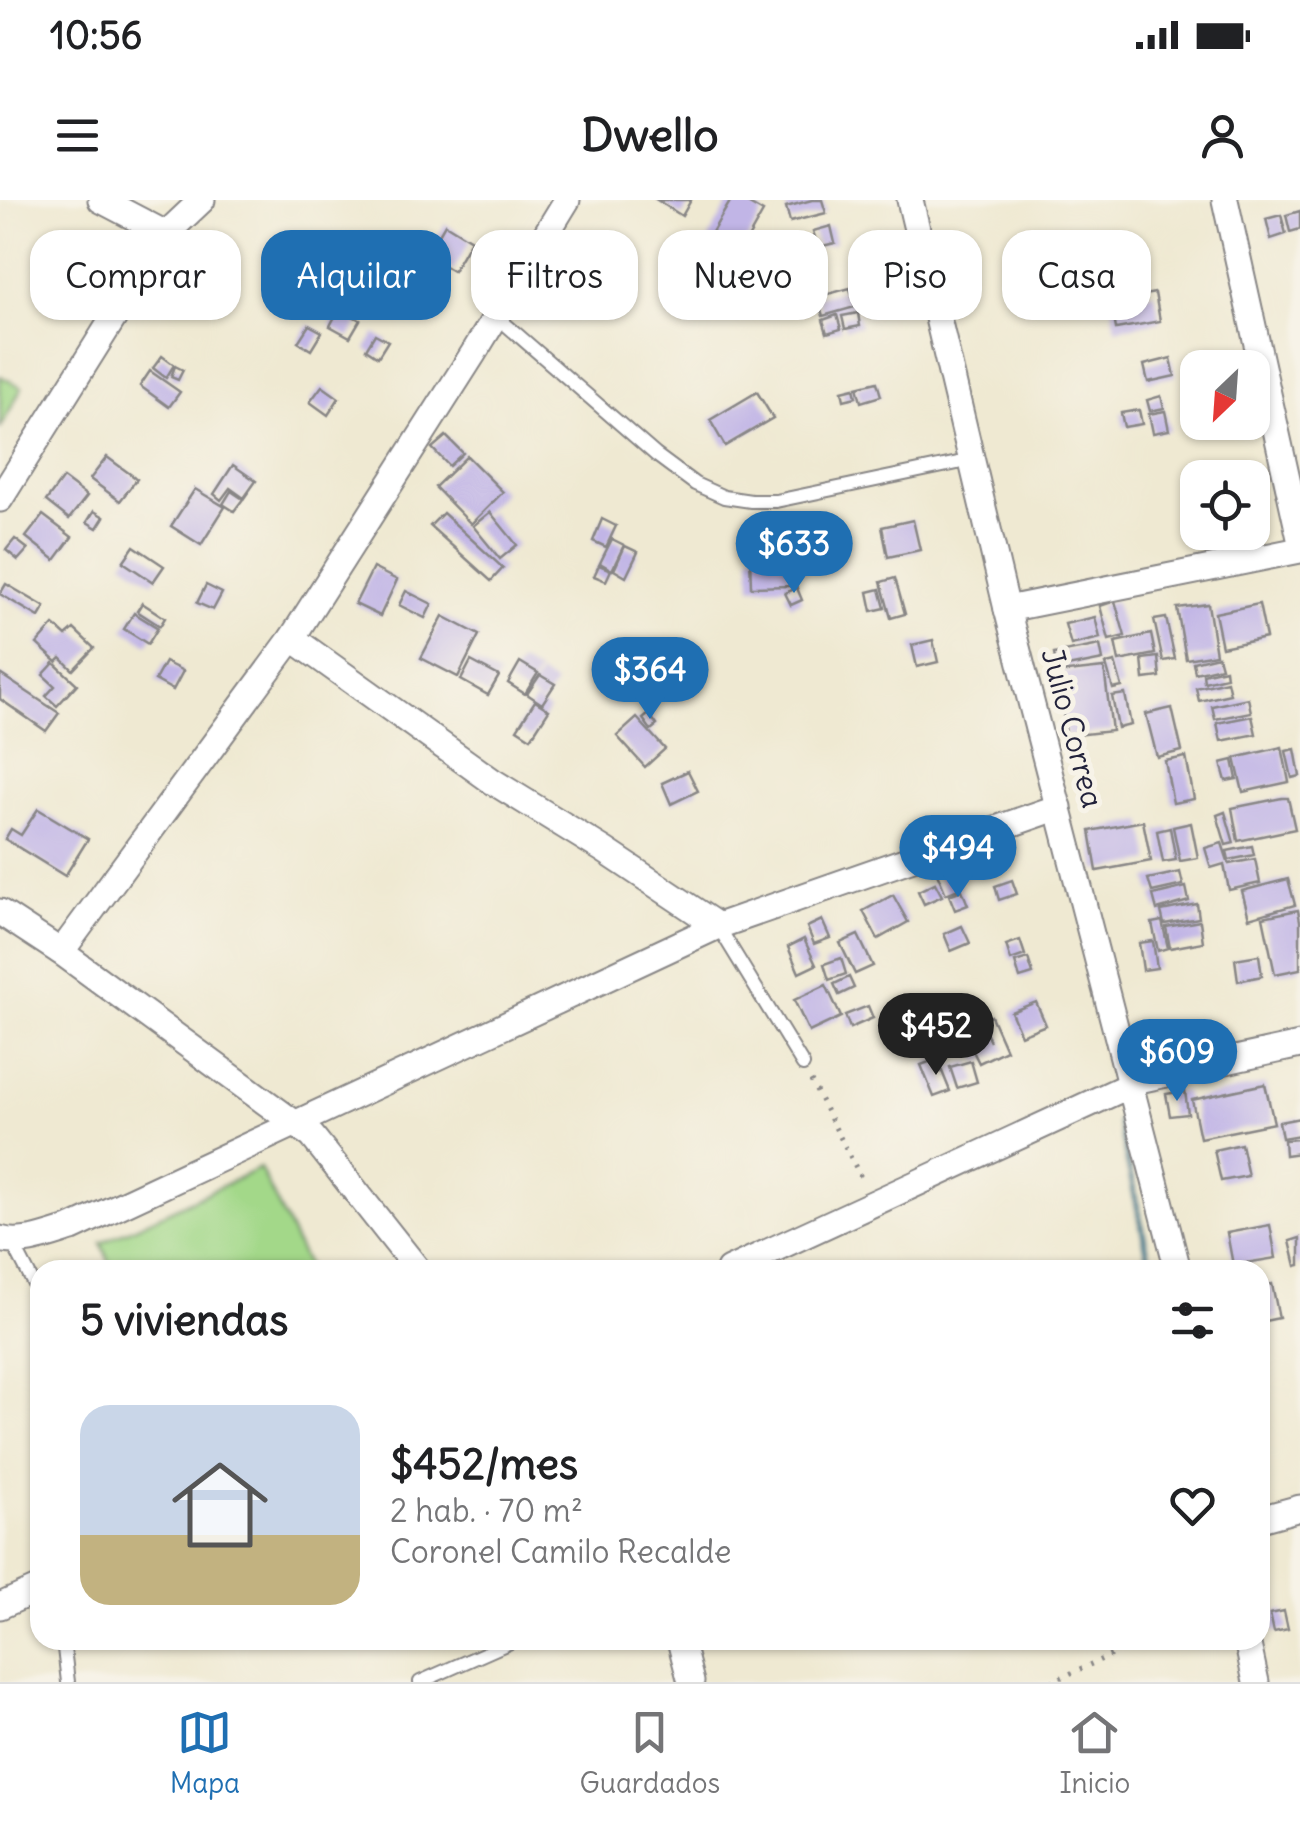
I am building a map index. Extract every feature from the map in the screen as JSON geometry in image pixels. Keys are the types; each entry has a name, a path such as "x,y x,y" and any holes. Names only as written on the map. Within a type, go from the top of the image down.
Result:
{"street":[{"path":"101,200 158,230"},
{"path":"170,230 202,200"},
{"path":"549,230 567,200"},
{"name":"Julio Correa","path":"910,200 1007,608 1175,1260"},
{"path":"1225,200 1300,538"},
{"path":"0,499 112,320"},
{"path":"61,952 292,638 493,320"},
{"path":"1007,608 1300,550"},
{"path":"292,638 492,782 718,926"},
{"path":"3,1240 47,1236 72,1228 718,926 1059,807"},
{"path":"0,912 298,1124 326,1152 410,1260"},
{"path":"751,1260 1143,1079 1300,1045"},
{"path":"1270,1516 1300,1509"},
{"path":"0,1606 30,1592"},
{"path":"683,1650 691,1682"},
{"path":"1249,1650 1256,1682"}],"lane":[{"path":"501,320 656,455 695,484 724,497 776,501 972,460"},
{"path":"718,926 803,1065"},
{"path":"3,1240 30,1281"},
{"path":"63,1650 68,1682"},
{"path":"420,1682 492,1650"}],"path":[{"path":"803,1065 874,1203"},
{"path":"1052,1682 1123,1650"}],"green space":[{"path":"0,376 22,387 0,429"},
{"path":"260,1168 304,1260 109,1260 101,1243"}],"water":[{"path":"1119,1119 1151,1260 1148,1260"}],"building":[{"path":"657,200 691,200 682,216"},
{"path":"731,200 742,200 763,212 753,230 713,230"},
{"path":"822,200 826,213 790,222 786,207"},
{"path":"1300,211 1300,229 1290,232 1286,215"},
{"path":"1281,215 1286,234 1271,239 1266,219"},
{"path":"445,224 471,240 453,271 451,230 442,230"},
{"path":"831,226 835,243 828,245 828,230 817,230"},
{"path":"848,289 848,309 828,315 828,294"},
{"path":"1155,293 1160,321 1116,329 1114,320 1151,320 1151,294"},
{"path":"837,315 841,329 827,333 823,320"},
{"path":"842,316 859,320 860,326 845,329"},
{"path":"333,320 360,320 350,337 330,326"},
{"path":"309,325 322,332 311,350 298,342"},
{"path":"375,334 388,341 378,357 366,349"},
{"path":"162,356 174,365 166,378 153,368"},
{"path":"1171,358 1175,376 1148,382 1144,365"},
{"path":"175,366 183,370 178,380 171,377"},
{"path":"150,371 180,392 169,407 140,386"},
{"path":"877,382 881,396 861,402 857,387"},
{"path":"322,386 339,398 328,415 310,402"},
{"path":"854,388 856,397 844,400 842,391"},
{"path":"757,392 773,418 725,446 710,420"},
{"path":"1161,396 1164,408 1150,411 1147,400"},
{"path":"1139,410 1142,424 1124,427 1121,413"},
{"path":"1165,411 1169,430 1153,433 1149,414"},
{"path":"446,436 463,453 449,466 432,448"},
{"path":"467,456 503,492 471,524 435,487"},
{"path":"107,457 137,479 120,501 90,479"},
{"path":"233,465 256,481 244,498 230,488 221,500 214,494"},
{"path":"63,478 87,496 69,519 46,501"},
{"path":"195,489 225,507 201,545 171,526"},
{"path":"231,491 243,499 234,511 223,504"},
{"path":"94,511 104,517 97,528 87,522"},
{"path":"490,512 517,545 500,559 473,526"},
{"path":"443,513 503,568 491,581 430,526"},
{"path":"43,515 72,537 55,560 26,537"},
{"path":"602,519 616,526 606,547 593,541"},
{"path":"913,520 920,550 888,557 882,527"},
{"path":"833,536 839,556 821,561 816,541"},
{"path":"15,539 28,549 18,560 6,550"},
{"path":"612,539 624,545 612,570 600,563"},
{"path":"814,544 817,562 809,564 806,545"},
{"path":"134,546 164,566 153,582 123,562"},
{"path":"625,546 638,552 626,577 614,570"},
{"path":"789,553 790,586 751,587 750,554"},
{"path":"599,565 611,570 606,581 594,576"},
{"path":"373,568 397,580 380,616 355,604"},
{"path":"895,578 905,614 891,618 881,582"},
{"path":"6,584 45,607 39,617 0,594"},
{"path":"206,585 222,593 213,610 197,603"},
{"path":"797,588 802,600 791,605 785,593"},
{"path":"880,589 885,608 872,611 868,592"},
{"path":"406,591 432,604 425,618 399,605"},
{"path":"1115,601 1125,636 1109,640 1100,606"},
{"path":"142,603 165,618 160,626 137,611"},
{"path":"1208,604 1216,654 1186,659 1177,608"},
{"path":"1259,604 1266,638 1222,647 1215,613"},
{"path":"134,613 158,628 148,644 124,629"},
{"path":"443,616 479,635 458,677 421,658"},
{"path":"1095,617 1100,638 1071,645 1065,624"},
{"path":"1166,618 1175,659 1163,661 1154,620"},
{"path":"54,625 66,636 74,629 94,648 73,670 37,644"},
{"path":"1151,634 1155,654 1119,661 1115,642"},
{"path":"933,640 938,662 917,667 912,645"},
{"path":"1100,645 1103,660 1057,669 1054,654"},
{"path":"1218,656 1221,667 1195,673 1193,662"},
{"path":"1158,657 1160,677 1144,679 1142,659"},
{"path":"471,661 499,676 488,695 461,680"},
{"path":"165,662 183,671 173,690 155,680"},
{"path":"520,662 538,673 525,694 508,683"},
{"path":"1115,662 1122,687 1113,689 1106,664"},
{"path":"54,663 77,684 57,706 46,696 55,686 43,675"},
{"path":"1104,668 1112,731 1066,736 1058,673"},
{"path":"1225,669 1226,677 1204,682 1203,674"},
{"path":"0,674 59,713 46,731 0,699"},
{"path":"540,675 555,684 542,704 527,694"},
{"path":"1227,681 1230,694 1199,701 1196,688"},
{"path":"1125,694 1131,725 1118,728 1112,696"},
{"path":"1248,698 1251,712 1215,719 1212,706"},
{"path":"535,701 549,710 531,738 517,729"},
{"path":"1172,708 1182,751 1157,757 1146,714"},
{"path":"649,714 657,725 651,730 643,719"},
{"path":"1252,716 1256,734 1221,741 1217,723"},
{"path":"637,718 665,749 645,767 617,736"},
{"path":"1282,747 1289,782 1243,792 1235,758"},
{"path":"1295,749 1300,776 1292,778 1286,751"},
{"path":"1186,757 1194,799 1173,803 1165,761"},
{"path":"1233,760 1237,779 1226,781 1221,763"},
{"path":"688,771 698,791 671,804 662,783"},
{"path":"1288,798 1295,829 1238,841 1232,808"},
{"path":"38,809 88,839 65,876 5,839 11,829 21,835"},
{"path":"1225,812 1234,843 1226,845 1217,815"},
{"path":"1143,821 1151,861 1097,871 1090,831"},
{"path":"1191,823 1198,858 1180,861 1173,827"},
{"path":"1170,828 1176,860 1163,862 1157,831"},
{"path":"1222,843 1229,864 1255,859 1260,883 1229,890 1224,864 1211,868 1205,848"},
{"path":"1252,846 1254,855 1229,860 1227,851"},
{"path":"949,859 961,888 946,894 934,866"},
{"path":"1180,872 1183,885 1152,892 1148,879"},
{"path":"1288,879 1295,905 1249,918 1242,891"},
{"path":"1012,880 1017,894 999,900 995,886"},
{"path":"935,883 942,896 924,904 918,891"},
{"path":"1186,887 1189,901 1157,910 1153,895"},
{"path":"962,890 968,905 955,910 949,895"},
{"path":"893,895 908,922 878,939 863,911"},
{"path":"1197,904 1199,918 1164,924 1161,911"},
{"path":"1298,910 1300,969 1275,974 1263,917"},
{"path":"822,920 830,938 814,944 807,927"},
{"path":"1162,921 1168,948 1158,951 1152,923"},
{"path":"1200,921 1203,942 1170,948 1166,927"},
{"path":"962,926 970,943 951,951 944,934"},
{"path":"858,935 873,966 855,974 840,943"},
{"path":"804,939 816,965 799,973 788,947"},
{"path":"1020,940 1025,955 1011,960 1006,945"},
{"path":"1153,941 1157,968 1143,970 1139,943"},
{"path":"1259,955 1262,976 1238,981 1235,959"},
{"path":"841,958 846,974 829,980 824,964"},
{"path":"1028,958 1033,974 1020,978 1015,962"},
{"path":"849,977 854,988 839,995 834,984"},
{"path":"826,985 841,1017 809,1032 794,1000"},
{"path":"1036,1002 1046,1025 1021,1035 1011,1012"},
{"path":"868,1006 873,1018 850,1028 845,1015"},
{"path":"991,1016 1006,1050 979,1063 962,1029 980,1020 990,1042 982,1020"},
{"path":"937,1059 950,1091 934,1097 921,1065"},
{"path":"971,1061 977,1082 957,1088 950,1067"},
{"path":"1265,1084 1274,1123 1200,1138 1192,1100"},
{"path":"1185,1091 1188,1114 1170,1116 1166,1094"},
{"path":"1300,1118 1300,1135 1282,1138 1279,1122"},
{"path":"1300,1139 1300,1153 1285,1155 1284,1140"},
{"path":"1241,1144 1248,1176 1221,1181 1214,1150"},
{"path":"1270,1225 1276,1258 1232,1260 1227,1233"},
{"path":"1300,1238 1300,1265 1296,1266 1290,1241"},
{"path":"1270,1284 1279,1318 1270,1320"},
{"path":"1284,1611 1288,1629 1274,1632 1270,1614"}]}
